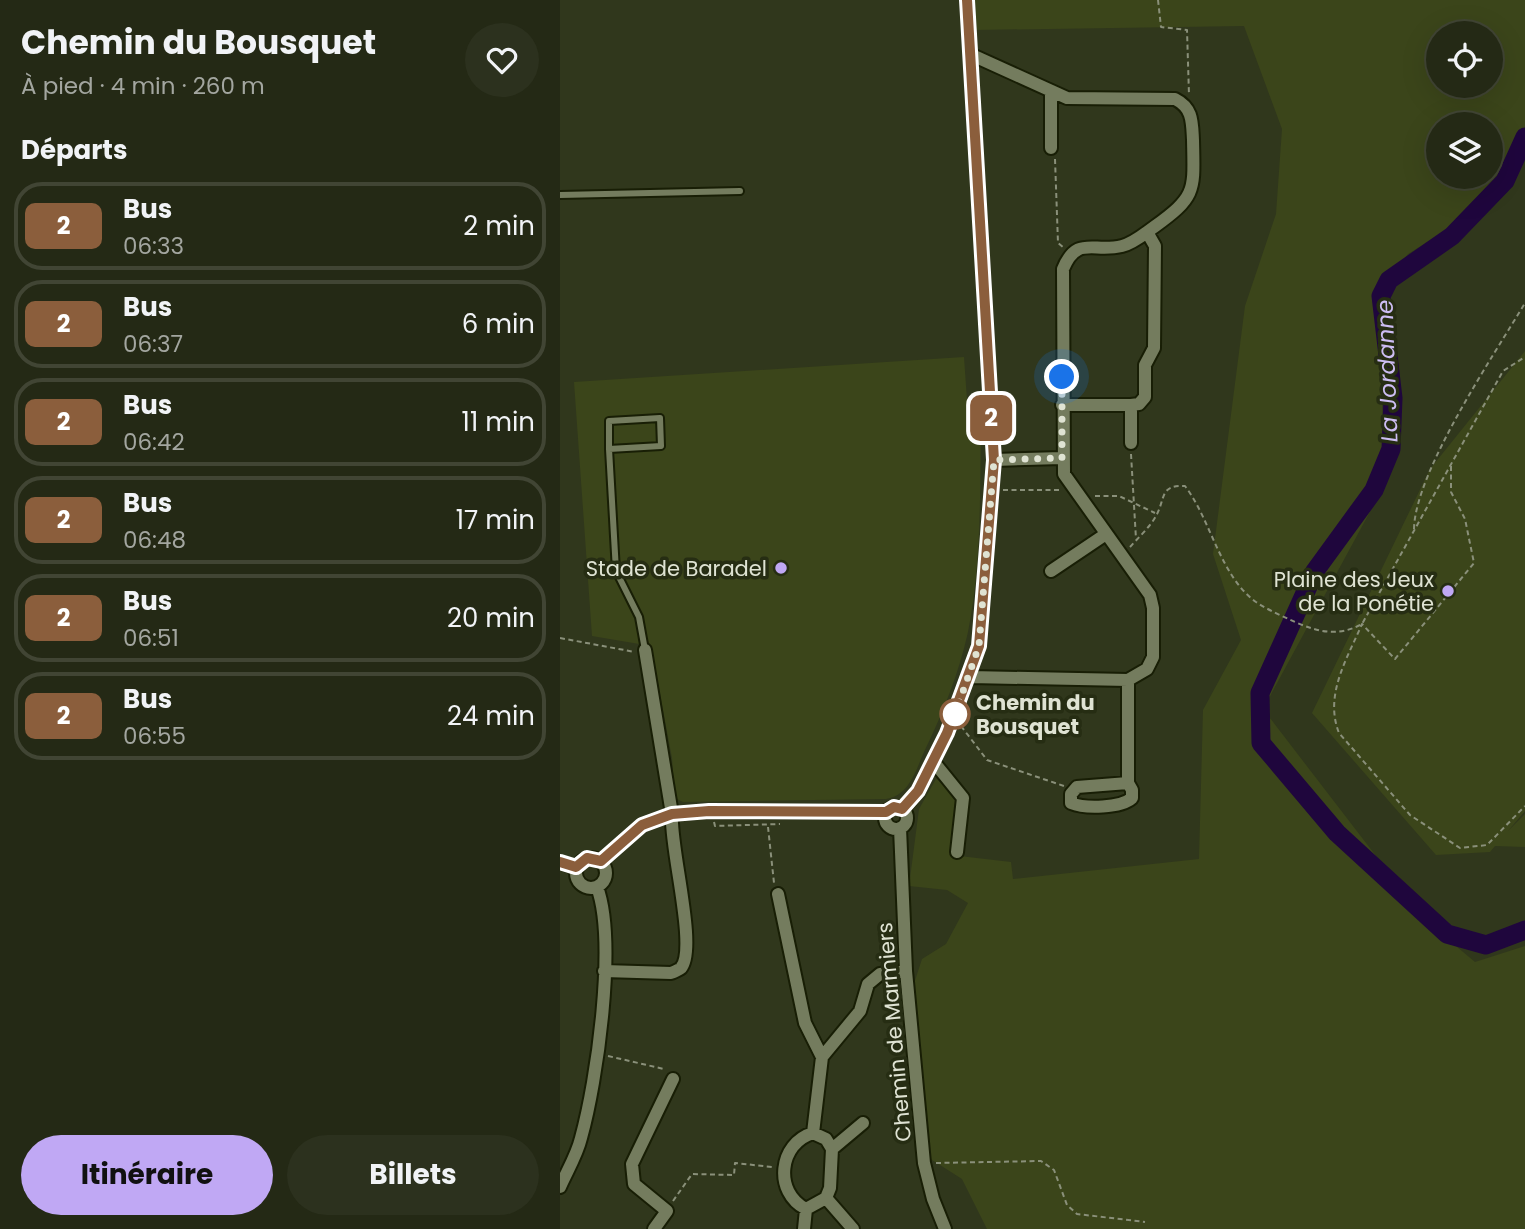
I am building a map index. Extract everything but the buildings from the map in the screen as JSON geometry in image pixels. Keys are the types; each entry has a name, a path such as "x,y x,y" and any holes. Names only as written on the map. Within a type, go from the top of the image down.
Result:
{"street":[{"path":"902,809 918,791 933,761 970,677 979,646 994,460 967,0"},
{"path":"970,677 1128,680 1147,669 1153,657 1153,608 1150,595 1064,474 1063,269 1069,253 1081,247 1118,247 1132,243 1182,206 1190,195 1194,181 1192,119 1186,104 1175,99 1067,98 972,55"},
{"path":"1051,91 1051,148"},
{"path":"1062,405 1131,405 1139,404 1145,397 1145,365 1154,348 1155,246 1147,232"},
{"path":"1131,405 1131,443"},
{"path":"994,460 1062,458"},
{"path":"1051,571 1107,534"},
{"path":"604,971 671,973 680,968 685,958 685,921 670,830 672,814 646,652"},
{"path":"1128,680 1128,783 1132,799 1126,804 1078,806 1071,803 1070,794 1075,790 1128,783"},
{"path":"933,761 963,798 957,852"},
{"path":"601,861 642,825 672,814 772,810 886,812 894,807 902,809"},
{"path":"886,812 885,820 889,827 900,828 907,820 902,809"},
{"name":"Chemin de Marmiers","path":"900,828 906,971 925,1163 933,1199 945,1229"},
{"path":"587,858 601,861 606,876 597,887 588,888 580,884 575,876 576,867 587,858"},
{"path":"560,862 576,867"},
{"path":"560,1187 581,1139 601,1029 606,923 597,887"},
{"path":"778,894 805,1023 821,1057 814,1133"},
{"path":"821,1057 860,1010 868,984 880,974 906,971"},
{"path":"654,1229 667,1211 634,1184 632,1164 673,1079"},
{"path":"832,1149 863,1124"},
{"path":"806,1209 826,1198 830,1188 832,1149 826,1139 814,1133"},
{"path":"806,1209 790,1196 785,1186 785,1168 792,1144 814,1133"},
{"path":"826,1198 853,1229"},
{"path":"804,1229 806,1209"}],"lane":[{"path":"560,195 740,191"},
{"path":"609,449 661,446 660,418 609,421 609,449 616,571 639,617 646,652"}],"path":[{"path":"1158,0 1161,27 1187,30 1190,99 1186,104"},
{"path":"1051,148 1055,155 1058,243 1069,253"},
{"path":"1414,531 1414,515 1426,481 1462,407 1525,303"},
{"path":"1525,357 1503,371 1362,624 1335,687 1333,719 1339,733 1410,815 1460,848 1487,845 1525,806"},
{"path":"1131,443 1136,540"},
{"path":"1362,624 1395,659 1475,563 1465,519 1451,492 1451,465"},
{"path":"1122,555 1157,514 1165,493 1173,486 1185,486 1233,575 1254,600 1311,629 1328,633 1350,630 1362,624"},
{"path":"991,490 1119,496 1157,514"},
{"path":"560,638 646,652"},
{"path":"954,716 987,761 1075,790"},
{"path":"772,810 768,824 771,873 778,894"},
{"path":"597,1053 662,1068 673,1079"},
{"path":"925,1163 1041,1161 1054,1170 1067,1205 1077,1214 1145,1222"},
{"path":"667,1211 692,1174 734,1175 735,1163 785,1168"}],"green space":[{"path":"971,0 1525,0 1525,130 1517,139 1503,176 1503,112 1426,112 1426,189 1493,189 1464,219 1408,254 1378,293 1385,484 1263,709 1426,921 1475,962 1525,946 1525,1229 987,1229 962,1179 929,1158 910,996 922,959 946,944 968,903 947,890 909,886 919,809 936,779 949,786 957,797 951,855 1011,862 1013,879 1199,859 1203,710 1241,640 1213,554 1245,306 1276,214 1282,129 1244,26 974,30"},
{"name":"Plaine des Jeux de la Ponétie","path":"1525,351 1525,811 1508,831 1525,814 1525,847 1495,846 1490,852 1436,855 1312,713 1430,469"},
{"name":"Stade de Baradel","path":"964,357 967,400 981,413 979,523 973,606 955,678 911,781 901,793 886,799 683,802 675,798 672,758 651,646 592,636 574,382"}],"waterway":[{"name":"La Jordanne","path":"1525,137 1505,181 1452,236 1389,280 1381,296 1393,398 1391,449 1374,490 1315,571 1260,693 1261,743 1337,833 1447,934 1486,945 1525,930"}],"bus line":[{"name":"2","path":"560,862 576,867 587,858 601,861 616,845 642,825 672,814 709,811 886,812 894,807 902,809 918,791 947,733 970,677 979,646 994,460 967,0"}],"place":[{"name":"Stade de Baradel","path":"781,568"},
{"name":"Plaine des Jeux de la Ponétie","path":"1448,591"},
{"name":"Chemin du Bousquet","path":"955,714"}],"route":[{"path":"955,714 954,716 979,646 994,460 1062,458 1062,377"}]}
